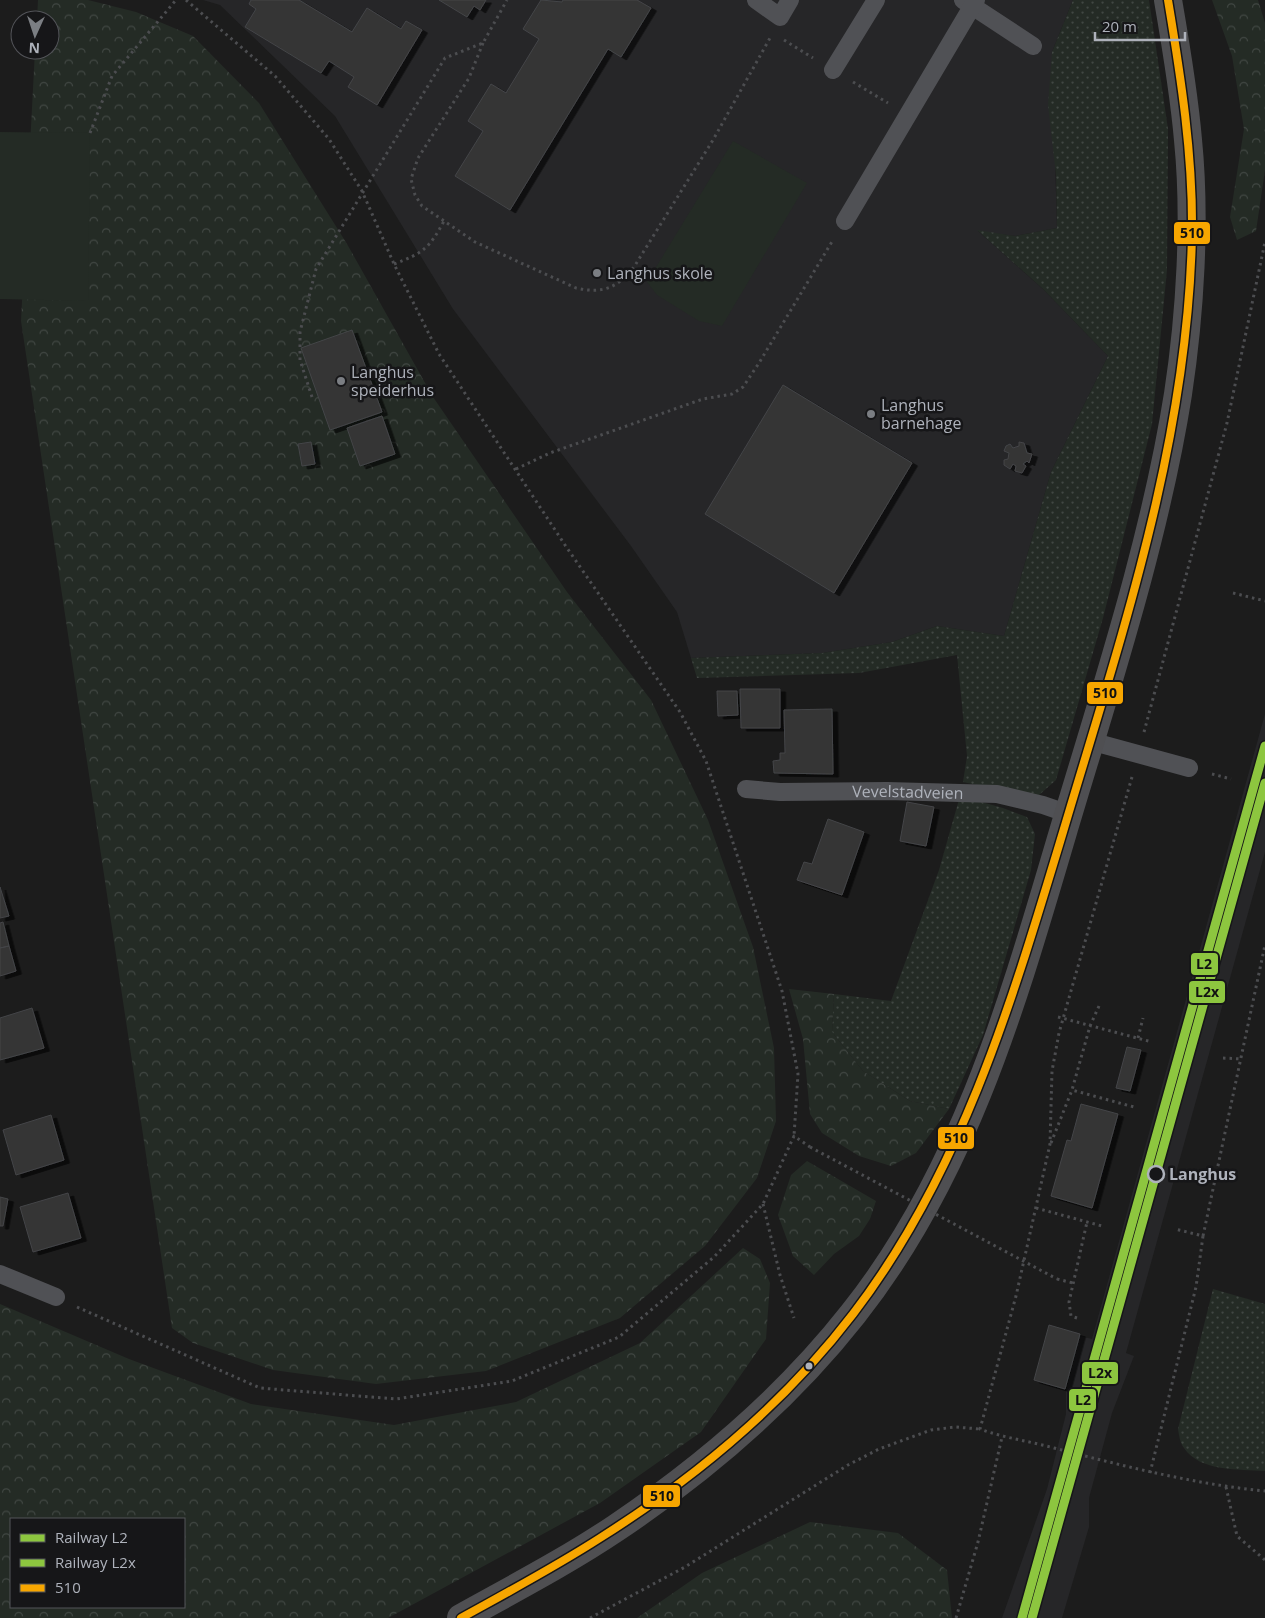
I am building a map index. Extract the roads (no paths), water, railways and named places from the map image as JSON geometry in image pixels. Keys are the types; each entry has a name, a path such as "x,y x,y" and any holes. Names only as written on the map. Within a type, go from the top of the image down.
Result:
{"main road":[{"path":"461,1618 531,1580 615,1529 690,1475 748,1428 826,1348 887,1268 934,1191 972,1110 1022,971 1069,814 1158,497 1178,394 1186,315 1190,230 1189,144 1179,60 1168,0"}],"lane":[{"path":"756,0 780,17 790,0"},
{"path":"833,70 876,0"},
{"path":"845,221 970,2 1033,46"},
{"path":"1090,741 1190,768"},
{"name":"Vevelstadveien","path":"746,789 780,792 887,791 997,794 1043,805 1069,814"},
{"path":"0,1274 56,1297"}],"rail line":[{"name":"L2","path":"1022,1618 1265,746"},
{"name":"L2x","path":"1032,1618 1265,783"}],"place":[{"name":"Langhus skole","path":"597,273"},
{"name":"Langhus speiderhus","path":"341,381"},
{"name":"Langhus barnehage","path":"871,414"},
{"name":"Langhus","path":"1156,1174"}]}
